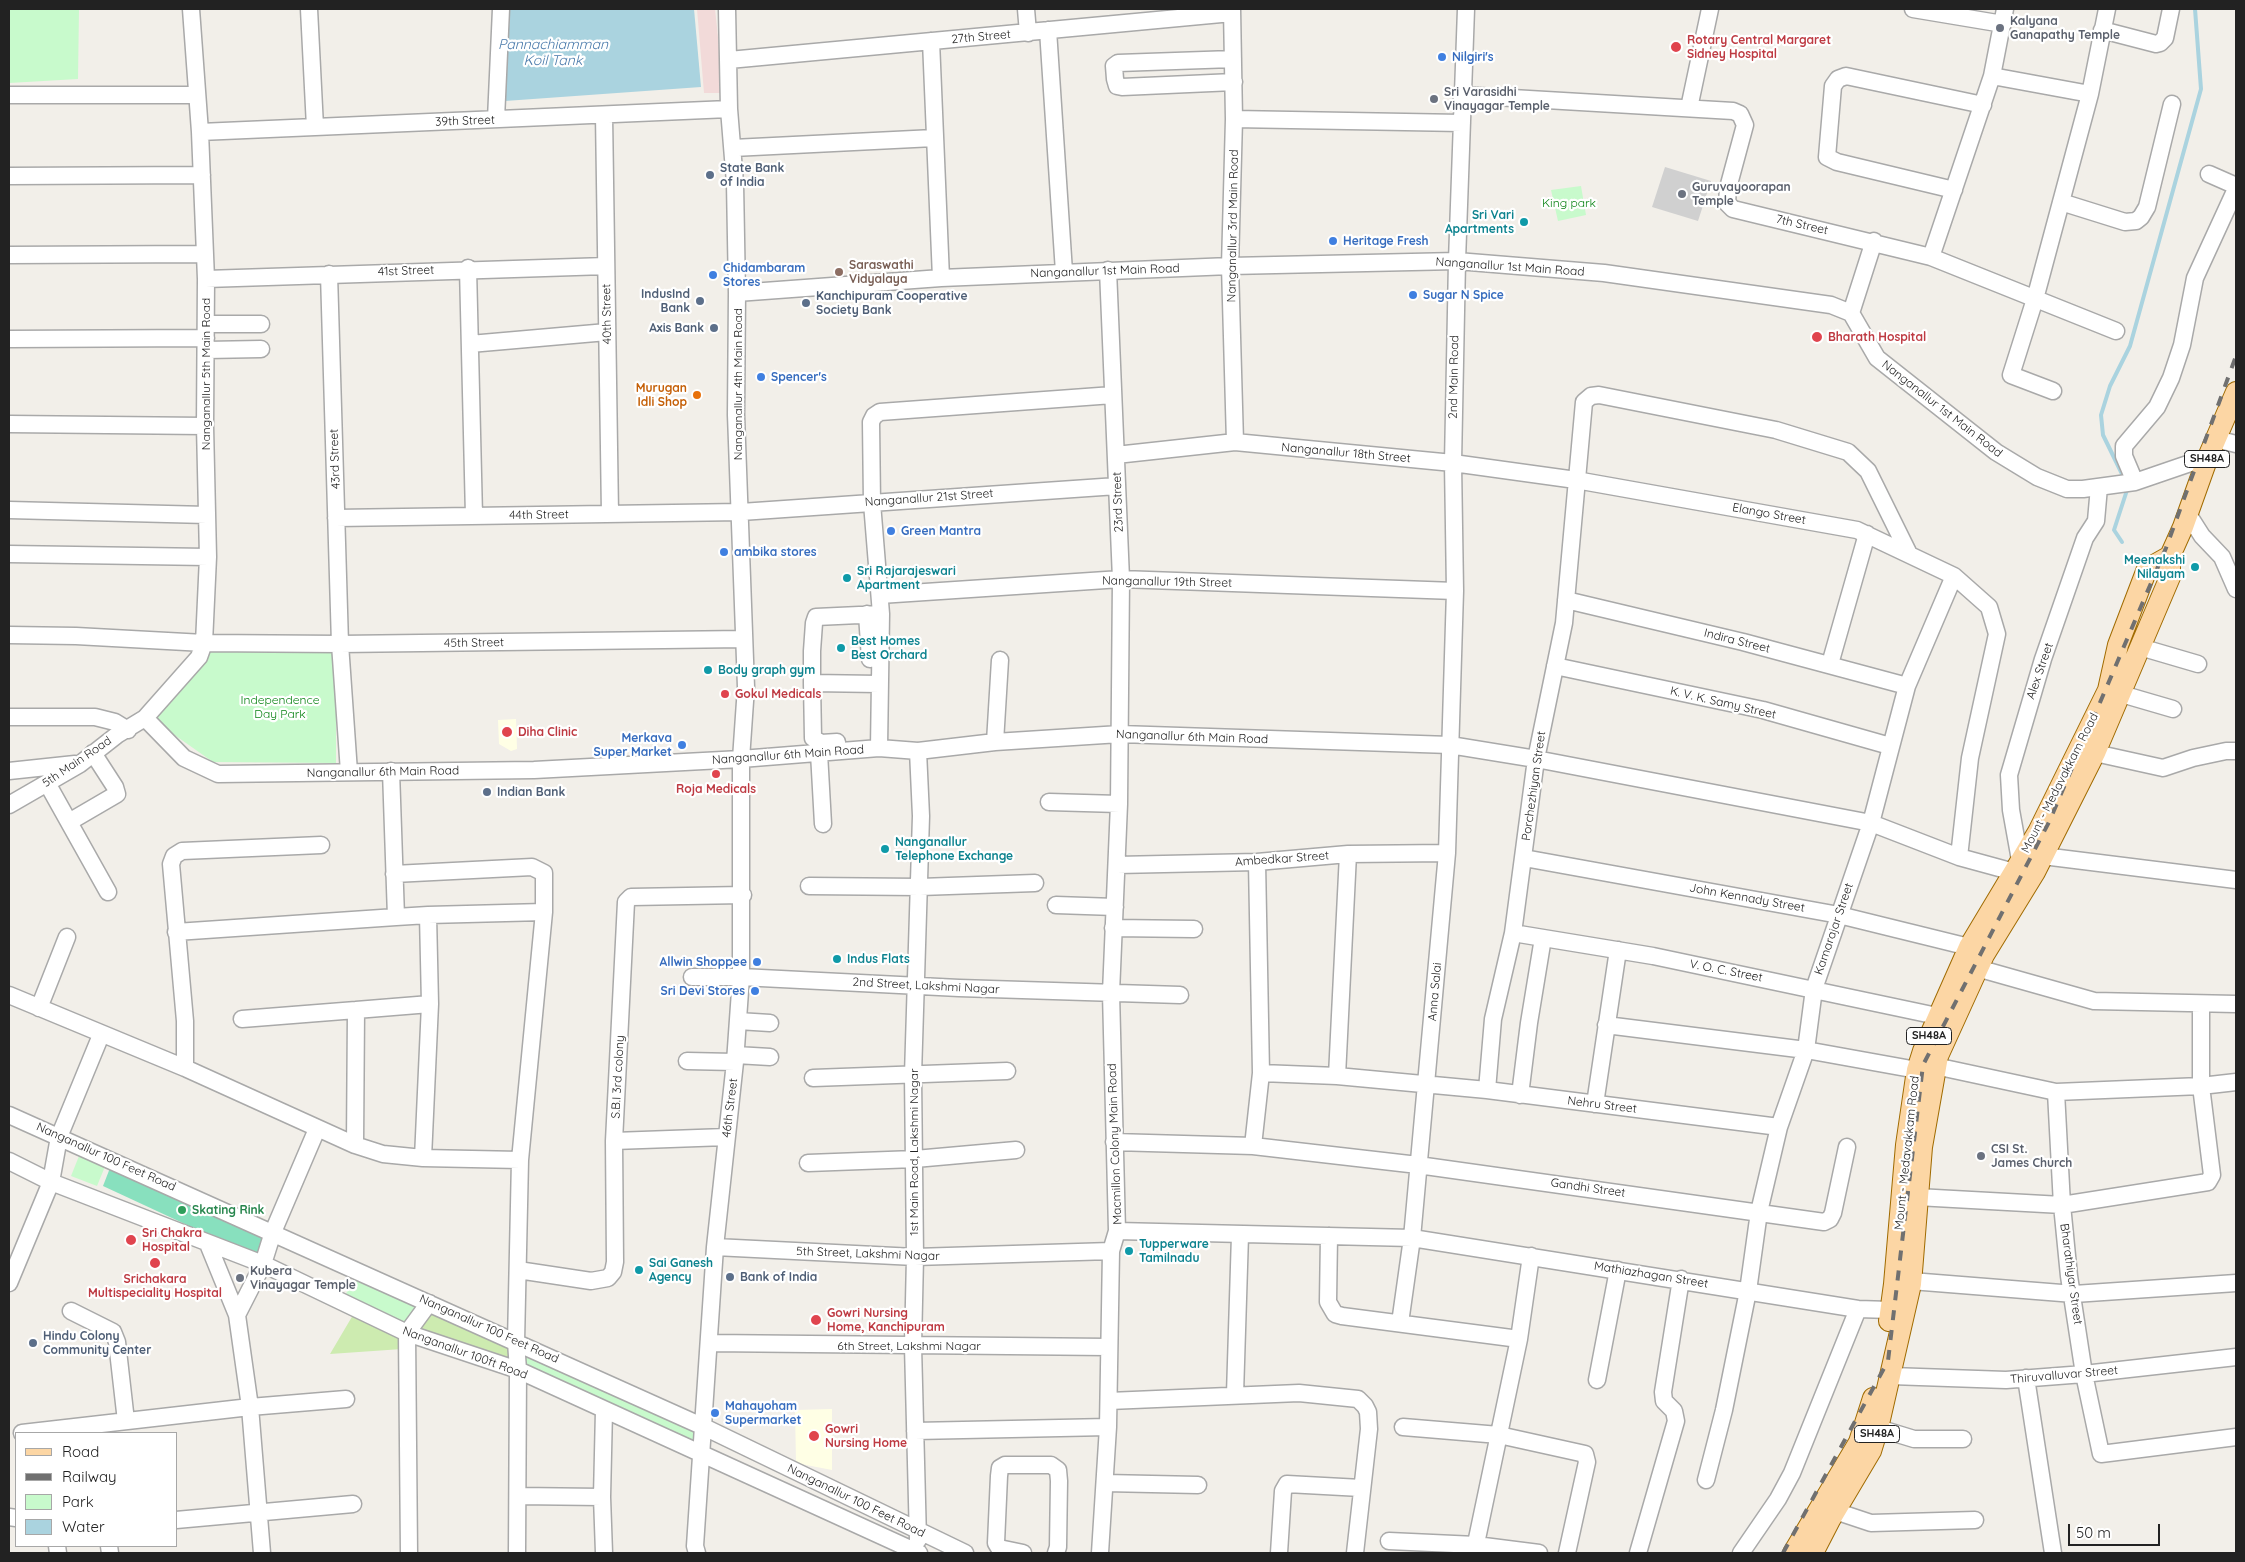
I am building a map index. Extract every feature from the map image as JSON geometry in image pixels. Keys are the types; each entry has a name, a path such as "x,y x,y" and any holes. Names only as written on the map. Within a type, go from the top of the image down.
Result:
{"main road":[{"name":"Mount - Medavakkam Road","path":"1813,1553 1835,1511 1872,1451 1878,1428 1890,1376 1898,1306 1906,1145 1938,1016 1969,948 2022,870 2043,856 2095,752 2118,693 2170,577 2170,556 2186,521 2208,457 2236,392"},
{"name":"Mount - Medavakkam Road","path":"1793,1553 1859,1442 1881,1375 1898,1306 1911,1281 1926,1068 1977,968 2038,832 2108,690 2118,645 2147,569 2170,556"}],"street":[{"name":"Nanganallur 5th Main Road","path":"145,718 199,657 204,643 208,557 205,426 211,337 204,254 200,132 191,9"},
{"path":"309,9 315,127"},
{"path":"496,119 501,9"},
{"name":"Nanganallur 4th Main Road","path":"727,9 729,109 733,148 737,293 736,415 746,687 741,759"},
{"path":"1026,9 1028,33"},
{"name":"2nd Main Road","path":"1450,745 1455,591 1453,463 1457,261 1462,123 1461,95 1466,9"},
{"path":"1689,108 1710,9"},
{"path":"1912,9 2004,17 1992,76 1931,257"},
{"path":"2053,391 2011,374 2035,299 2090,94 2106,9"},
{"path":"2102,30 2160,44 2165,38 2171,9"},
{"name":"27th Street","path":"729,60 1028,33 1232,11"},
{"name":"Nanganallur 3rd Main Road","path":"1232,11 1234,119 1230,266 1235,442"},
{"path":"1048,30 1064,272"},
{"path":"931,41 941,278"},
{"path":"1233,59 1118,63 1114,66 1117,86 1122,87 1234,82"},
{"path":"1954,190 1837,162 1827,157 1834,86 1838,79 1846,76 1982,105"},
{"path":"1992,76 2090,94"},
{"path":"9,95 197,95"},
{"name":"7th Street","path":"1461,95 1733,111 1740,114 1745,120 1745,129 1726,196 1728,203 1733,209 1874,241 1931,257 2116,331"},
{"path":"2060,202 2124,222 2141,217 2147,207 2172,104"},
{"name":"39th Street","path":"200,132 729,109"},
{"name":"40th Street","path":"604,115 610,514"},
{"path":"1234,119 1462,123"},
{"path":"733,148 934,138"},
{"path":"2129,483 2124,446 2157,407 2171,378 2182,345 2195,278 2234,191 2234,186 2209,174"},
{"path":"9,176 202,175"},
{"path":"1850,313 1874,241"},
{"path":"9,256 204,254"},
{"name":"Nanganallur 1st Main Road","path":"737,293 941,278 1230,266 1457,261 1604,273 1831,305 1850,313 1877,358 1996,452 2037,477 2059,486 2083,490 2129,483 2208,457"},
{"name":"41st Street","path":"206,279 468,268 606,266"},
{"path":"468,268 474,516"},
{"name":"23rd Street","path":"1108,270 1121,579 1120,734"},
{"name":"43rd Street","path":"329,274 340,644 349,772"},
{"path":"9,339 211,337 261,324"},
{"path":"470,344 607,332"},
{"path":"211,337 261,349"},
{"name":"Porchezhiyan Street","path":"1487,1090 1494,1019 1513,933 1536,759 1564,623 1584,402 1591,396 1599,395 1776,430 1848,452 1868,471 1909,554"},
{"path":"874,614 816,617 814,623 812,683 812,728 815,742 874,746 874,614 880,595 872,502 871,422 880,412 1113,396"},
{"path":"9,424 205,426"},
{"path":"2216,439 2236,444"},
{"name":"Nanganallur 18th Street","path":"1116,455 1235,442 1453,463 1576,480"},
{"name":"Elango Street","path":"1576,480 1857,530 1954,576 1989,608 1997,634 1970,758 1959,857"},
{"name":"Nanganallur 21st Street","path":"741,512 1117,486"},
{"name":"Alex Street","path":"2022,870 2011,810 2009,775 2043,659 2085,538 2096,521 2099,487"},
{"path":"9,510 207,515"},
{"name":"44th Street","path":"336,518 741,512"},
{"path":"2186,521 2222,558 2236,589"},
{"path":"1830,664 1867,534"},
{"path":"9,554 208,557"},
{"name":"Kamarajar Street","path":"1706,1480 1724,1410 1748,1291 1759,1212 1780,1127 1806,1050 1814,989 1871,823 1907,686 1954,576"},
{"name":"Nanganallur 19th Street","path":"880,595 1121,579 1455,591"},
{"name":"Indira Street","path":"1566,600 1830,664 1907,686"},
{"name":"45th Street","path":"9,635 76,636 204,643 340,644 744,640"},
{"path":"2140,647 2198,664"},
{"path":"995,742 1000,660"},
{"name":"K. V. K. Samy Street","path":"1555,666 1763,710 1890,746"},
{"path":"812,683 875,684"},
{"path":"2118,693 2173,709"},
{"path":"9,717 95,717 115,722 128,730"},
{"name":"Nanganallur 6th Main Road","path":"145,718 184,758 218,774 391,770 534,770 741,759 819,753 874,746 918,751 995,742 1120,734 1450,745 1536,759 1871,823 1959,857 2022,870"},
{"name":"5th Main Road","path":"9,805 80,764 96,758 145,718"},
{"name":"Macmillon Colony Main Road","path":"1100,1553 1109,1402 1108,1347 1111,1252 1117,1232 1111,993 1117,865 1120,734"},
{"name":"Anna Salai","path":"1400,1323 1412,1238 1447,853 1450,745"},
{"path":"2095,752 2163,768 2193,758 2226,750 2236,750"},
{"name":"1st Main Road, Lakshmi Nagar","path":"918,751 921,816 920,887 913,1075 915,1159 913,1346 918,1553"},
{"path":"819,753 823,824"},
{"path":"73,820 117,794 115,787 96,758 63,783 62,791 73,820 108,892"},
{"name":"46th Street","path":"697,1553 715,1247 736,1059 741,977 741,759"},
{"path":"9,771 80,764"},
{"path":"391,770 396,917"},
{"path":"47,783 73,820"},
{"path":"1049,802 1119,804"},
{"path":"185,1068 185,1021 176,932 172,864 176,853 321,845"},
{"name":"Ambedkar Street","path":"1117,865 1257,862 1348,854 1447,853"},
{"path":"1337,1076 1348,854"},
{"path":"2043,856 2236,880"},
{"name":"John Kennady Street","path":"1524,858 1838,915 1969,948"},
{"path":"1253,1146 1261,1072 1257,862"},
{"path":"394,874 532,867 544,874 544,912 520,1160 516,1342 518,1370 518,1553"},
{"path":"809,886 920,887 1034,883"},
{"name":"S.B.I 3rd colony","path":"518,1270 592,1281 608,1278 613,1272 615,1262 614,1141 626,902 631,897 742,895"},
{"path":"1056,905 1115,907"},
{"path":"176,932 428,915 544,912"},
{"path":"424,1158 430,1004 428,915"},
{"path":"1113,928 1194,929"},
{"name":"V. O. C. Street","path":"1513,933 1618,950 1938,1016"},
{"path":"38,1008 67,936"},
{"path":"1520,1095 1529,1023 1544,938"},
{"path":"1595,1104 1618,950"},
{"path":"1977,968 2094,1001 2236,1004"},
{"name":"2nd Street, Lakshmi Nagar","path":"692,977 741,977 917,986 1180,995"},
{"path":"9,995 100,1035 185,1068 355,1145 383,1154 424,1158 520,1160"},
{"path":"242,1019 430,1004"},
{"path":"1917,1197 2062,1205 2208,1182 2212,1174 2201,1086 2202,1004"},
{"path":"355,1145 356,1010"},
{"path":"738,1022 770,1022"},
{"path":"1606,1025 1806,1050 1926,1068 2056,1092 2201,1086 2236,1082"},
{"path":"9,1283 51,1182 59,1137 100,1035"},
{"path":"686,1061 770,1057"},
{"path":"813,1078 1007,1071"},
{"name":"Nehru Street","path":"1261,1072 1337,1076 1425,1086 1487,1090 1780,1127"},
{"name":"Bharathiyar Street","path":"2056,1092 2062,1205 2069,1276 2074,1294 2084,1374 2101,1454 2236,1437"},
{"name":"Nanganallur 100 Feet Road","path":"9,1114 704,1427 918,1532 965,1553"},
{"path":"237,1315 263,1264 272,1232 317,1129"},
{"path":"614,1141 726,1137"},
{"name":"Gandhi Street","path":"1114,1142 1253,1146 1418,1165 1824,1222 1830,1219 1847,1147"},
{"path":"808,1163 915,1159 1016,1150"},
{"name":"Nanganallur 100ft Road","path":"9,1161 51,1182 263,1264 407,1333 518,1370 918,1553"},
{"name":"Mathiazhagan Street","path":"1117,1232 1412,1238 1681,1279 1858,1309 1898,1306"},
{"path":"1235,1394 1240,1235"},
{"path":"1329,1236 1328,1302 1331,1310 1342,1316 1519,1339"},
{"path":"208,1244 237,1315 250,1407 262,1553"},
{"name":"5th Street, Lakshmi Nagar","path":"715,1247 915,1257 1111,1252"},
{"path":"1475,1549 1519,1339 1531,1256"},
{"path":"1597,1380 1618,1270"},
{"path":"1638,1553 1676,1420 1674,1411 1664,1401 1663,1392 1681,1279"},
{"path":"1911,1281 2074,1294 2236,1283"},
{"path":"409,1553 407,1333 429,1302"},
{"path":"1741,1553 1778,1499 1792,1473 1858,1309"},
{"path":"71,1312 113,1332 117,1342 126,1421"},
{"name":"6th Street, Lakshmi Nagar","path":"710,1343 1108,1347"},
{"name":"Thiruvalluvar Street","path":"1890,1376 2006,1380 2084,1374 2236,1357"},
{"path":"2026,1378 2052,1553"},
{"path":"1109,1402 1235,1394 1300,1393 1358,1399 1368,1412 1368,1429 1355,1553"},
{"path":"31,1432 250,1407 346,1399"},
{"path":"604,1410 602,1498 604,1553"},
{"path":"1403,1427 1499,1435 1585,1454 1587,1462 1567,1553"},
{"path":"915,1431 1108,1428"},
{"path":"1878,1428 1914,1439 1963,1439"},
{"path":"1023,1553 999,1548 996,1542 999,1476 1000,1468 1005,1466 1051,1465 1058,1470 1058,1547 1056,1553"},
{"path":"1105,1484 1198,1485"},
{"path":"1279,1553 1284,1491 1287,1484 1361,1488"},
{"path":"518,1496 602,1498"},
{"path":"178,1520 353,1504"},
{"path":"1835,1511 1871,1523 1975,1520"},
{"path":"1389,1541 1539,1553"}],"shaded area":[{"path":"697,9 715,9 724,93 704,93"},
{"name":"Guruvayoorapan Temple","path":"1665,167 1711,181 1698,221 1652,207"},
{"name":"Diha Clinic","path":"516,719 517,749 511,751 499,744 498,720"},
{"name":"Gowri Nursing Home","path":"832,1409 832,1470 796,1463 795,1410"}],"green space":[{"path":"9,9 79,9 78,79 9,83"},
{"name":"King park","path":"1581,186 1586,215 1558,221 1551,190"},
{"name":"Independence Day Park","path":"336,650 336,763 213,762 149,717 207,652"},
{"path":"79,1156 106,1164 97,1186 71,1176"},
{"name":"Skating Rink","path":"110,1168 265,1234 256,1257 103,1186"},
{"path":"356,1273 421,1305 410,1326 346,1294"},
{"path":"431,1312 512,1344 512,1365 417,1331"},
{"path":"353,1315 400,1334 402,1349 330,1354"},
{"path":"520,1347 698,1429 696,1449 521,1368"}],"water":[{"name":"Pannachiamman Koil Tank","path":"510,9 694,9 701,87 505,101"}],"waterway":[{"path":"2124,478 2103,435 2101,415 2110,386 2130,346 2201,89 2195,9"},
{"path":"2122,542 2114,530 2128,487"}],"railway":[{"path":"1783,1553 1888,1361 1923,1065 2049,822 2166,548 2236,356"}],"place":[{"name":"Kalyana Ganapathy Temple","path":"2000,28"},
{"name":"Rotary Central Margaret Sidney Hospital","path":"1676,47"},
{"name":"Nilgiri's","path":"1442,57"},
{"name":"Sri Varasidhi Vinayagar Temple","path":"1434,99"},
{"name":"State Bank of India","path":"710,175"},
{"name":"Guruvayoorapan Temple","path":"1682,194"},
{"name":"Sri Vari Apartments","path":"1524,222"},
{"name":"Heritage Fresh","path":"1333,241"},
{"name":"Saraswathi Vidyalaya","path":"839,272"},
{"name":"Chidambaram Stores","path":"713,275"},
{"name":"Sugar N Spice","path":"1413,295"},
{"name":"IndusInd Bank","path":"700,301"},
{"name":"Kanchipuram Cooperative Society Bank","path":"806,303"},
{"name":"Axis Bank","path":"714,328"},
{"name":"Bharath Hospital","path":"1817,337"},
{"name":"Spencer's","path":"761,377"},
{"name":"Murugan Idli Shop","path":"697,395"},
{"name":"Green Mantra","path":"891,531"},
{"name":"ambika stores","path":"724,552"},
{"name":"Meenakshi Nilayam","path":"2195,567"},
{"name":"Sri Rajarajeswari Apartment","path":"847,578"},
{"name":"Best Homes Best Orchard","path":"841,648"},
{"name":"Body graph gym","path":"708,670"},
{"name":"Gokul Medicals","path":"725,694"},
{"name":"Diha Clinic","path":"507,732"},
{"name":"Merkava Super Market","path":"682,745"},
{"name":"Roja Medicals","path":"716,774"},
{"name":"Indian Bank","path":"487,792"},
{"name":"Nanganallur Telephone Exchange","path":"885,849"},
{"name":"Indus Flats","path":"837,959"},
{"name":"Allwin Shoppee","path":"757,962"},
{"name":"Sri Devi Stores","path":"755,991"},
{"name":"CSI St. James Church","path":"1981,1156"},
{"name":"Skating Rink","path":"182,1210"},
{"name":"Sri Chakra Hospital","path":"131,1240"},
{"name":"Tupperware Tamilnadu","path":"1129,1251"},
{"name":"Srichakara Multispeciality Hospital","path":"155,1263"},
{"name":"Sai Ganesh Agency","path":"639,1270"},
{"name":"Bank of India","path":"730,1277"},
{"name":"Kubera Vinayagar Temple","path":"240,1278"},
{"name":"Gowri Nursing Home, Kanchipuram","path":"816,1320"},
{"name":"Hindu Colony Community Center","path":"33,1343"},
{"name":"Mahayoham Supermarket","path":"715,1413"},
{"name":"Gowri Nursing Home","path":"814,1436"}]}
